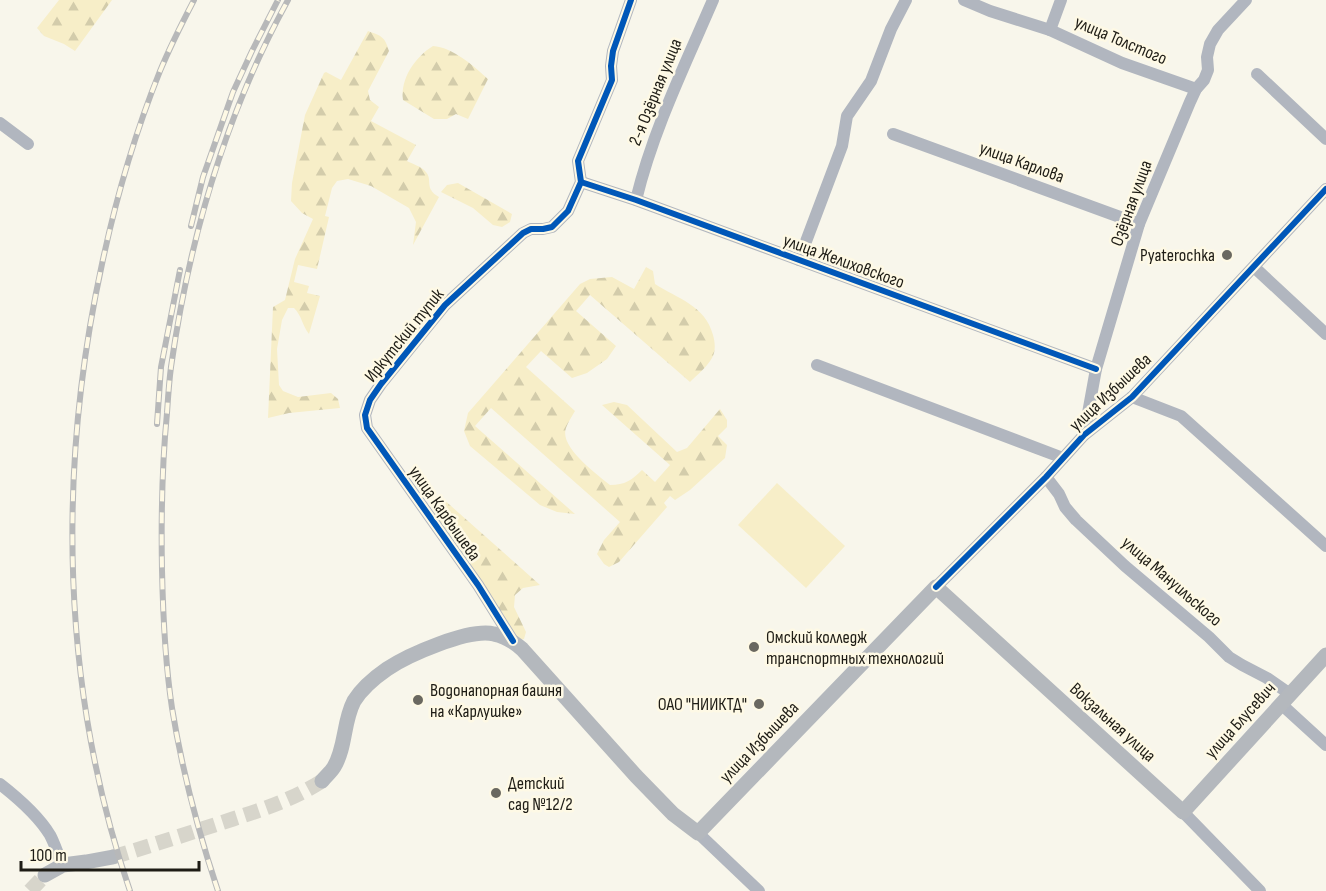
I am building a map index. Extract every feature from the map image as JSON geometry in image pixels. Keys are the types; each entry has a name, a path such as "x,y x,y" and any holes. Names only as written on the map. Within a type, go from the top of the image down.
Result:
{"main road":[{"name":"Вокзальная улица","path":"936,587 1183,812"},
{"name":"улица Избышева","path":"698,833 936,587"},
{"path":"322,781 334,767 354,702 365,687 388,669 434,647 471,634 493,633 513,641"},
{"name":"улица Карбышева","path":"513,641 636,776 674,814 698,833"},
{"name":"улица Блусевич","path":"1183,812 1326,655"},
{"path":"45,874 63,865 113,856"}],"street":[{"name":"Иркутский тупик","path":"370,400 445,305 523,233 531,229 552,226 568,211 581,182 578,161 612,80 613,51 631,0"},
{"name":"2-я Озёрная улица","path":"636,200 644,166 713,0"},
{"path":"799,261 842,146 847,116 871,81 891,29 906,0"},
{"name":"улица Толстого","path":"964,0 990,11 1050,30 1122,63 1196,89"},
{"path":"1050,30 1061,0"},
{"name":"Озёрная улица","path":"1084,435 1096,369 1139,224 1196,89 1204,80 1208,70 1207,57 1210,44 1218,30 1246,0"},
{"path":"1257,74 1326,139"},
{"path":"0,123 28,144"},
{"name":"улица Карлова","path":"893,134 1139,224"},
{"name":"улица Желиховского","path":"581,182 636,200 1096,369"},
{"name":"улица Избышева","path":"936,587 1046,477 1084,435 1132,397 1326,189"},
{"path":"1254,267 1326,334"},
{"path":"817,365 1063,458"},
{"path":"1132,397 1181,416 1326,546"},
{"name":"улица Карбышева","path":"370,400 365,415 367,428 478,585 513,641"},
{"name":"улица Мануильского","path":"1046,477 1076,520 1229,657 1267,678 1326,745"},
{"path":"0,784 38,819 50,836 63,865"},
{"name":"Вокзальная улица","path":"1183,812 1260,891"},
{"name":"улица Карбышева","path":"698,833 759,891"}],"green space":[{"path":"59,0 112,0 75,51 44,36 37,28"},
{"path":"368,31 382,38 389,51 368,91 370,100 379,107 371,121 416,145 407,161 428,174 431,190 439,197 413,245 416,222 409,208 371,186 348,179 337,181 332,188 325,216 329,217 317,269 298,265 294,282 309,286 307,293 320,296 309,334 297,311 294,308 288,308 282,320 277,349 279,385 283,391 298,397 331,393 338,399 340,408 289,413 268,418 273,307 285,300 295,259 313,219 302,213 291,201 292,183 305,115 324,73 341,80"},
{"path":"433,46 455,53 488,79 468,119 456,114 447,119 434,119 403,100 404,84 410,69 420,56"},
{"path":"458,183 512,214 510,222 502,227 493,225 473,208 441,192 447,185"},
{"path":"646,267 653,271 655,284 690,304 704,316 713,335 715,349 713,355 707,365 690,382 590,295 576,311 616,346 607,359 587,373 572,378 541,351 526,367 575,411 566,428 565,435 568,443 580,460 610,485 628,481 642,470 655,482 670,465 602,405 614,402 627,405 677,452 687,448 720,409 727,420 727,427 718,436 727,445 725,458 690,490 675,500 670,496 664,503 667,507 619,562 609,567 597,554 604,540 620,522 491,408 475,426 575,514 557,512 540,505 470,446 464,431 468,413 580,284 590,279 612,277 634,289"},
{"path":"777,483 845,546 806,588 738,525"},
{"path":"442,498 540,585 523,588 515,595 514,607 526,632 524,639 519,640 432,514"}],"tunnel":[{"path":"113,857 267,807 301,793 322,781"},
{"path":"30,891 45,875"}],"railway":[{"path":"130,891 107,815 90,737 79,659 73,580 73,500 78,421 87,342 113,215 142,118 160,71 194,0"},
{"path":"191,226 203,177 233,92 278,0"},
{"path":"218,891 197,823 186,777 176,731 168,674 163,604 162,531 163,472 169,390 188,272 213,178 246,87 288,0"},
{"path":"157,424 161,367 180,270"}],"cycle path":[{"path":"513,641 478,585 367,428 365,415 370,400 381,384 445,305 523,233 531,229 552,227 568,211 581,182 578,161 612,80 613,51 631,0"},
{"path":"581,182 636,200 1096,369"},
{"path":"936,587 1046,477 1084,435 1132,397 1326,189"}],"place":[{"name":"Pyaterochka","path":"1227,255"},
{"name":"Омский колледж транспортных технологий","path":"754,647"},
{"name":"Водонапорная башня на «Карлушке»","path":"418,700"},
{"name":"ОАО \"НИИКТД\"","path":"759,704"},
{"name":"Детский сад №12/2","path":"496,793"}]}
